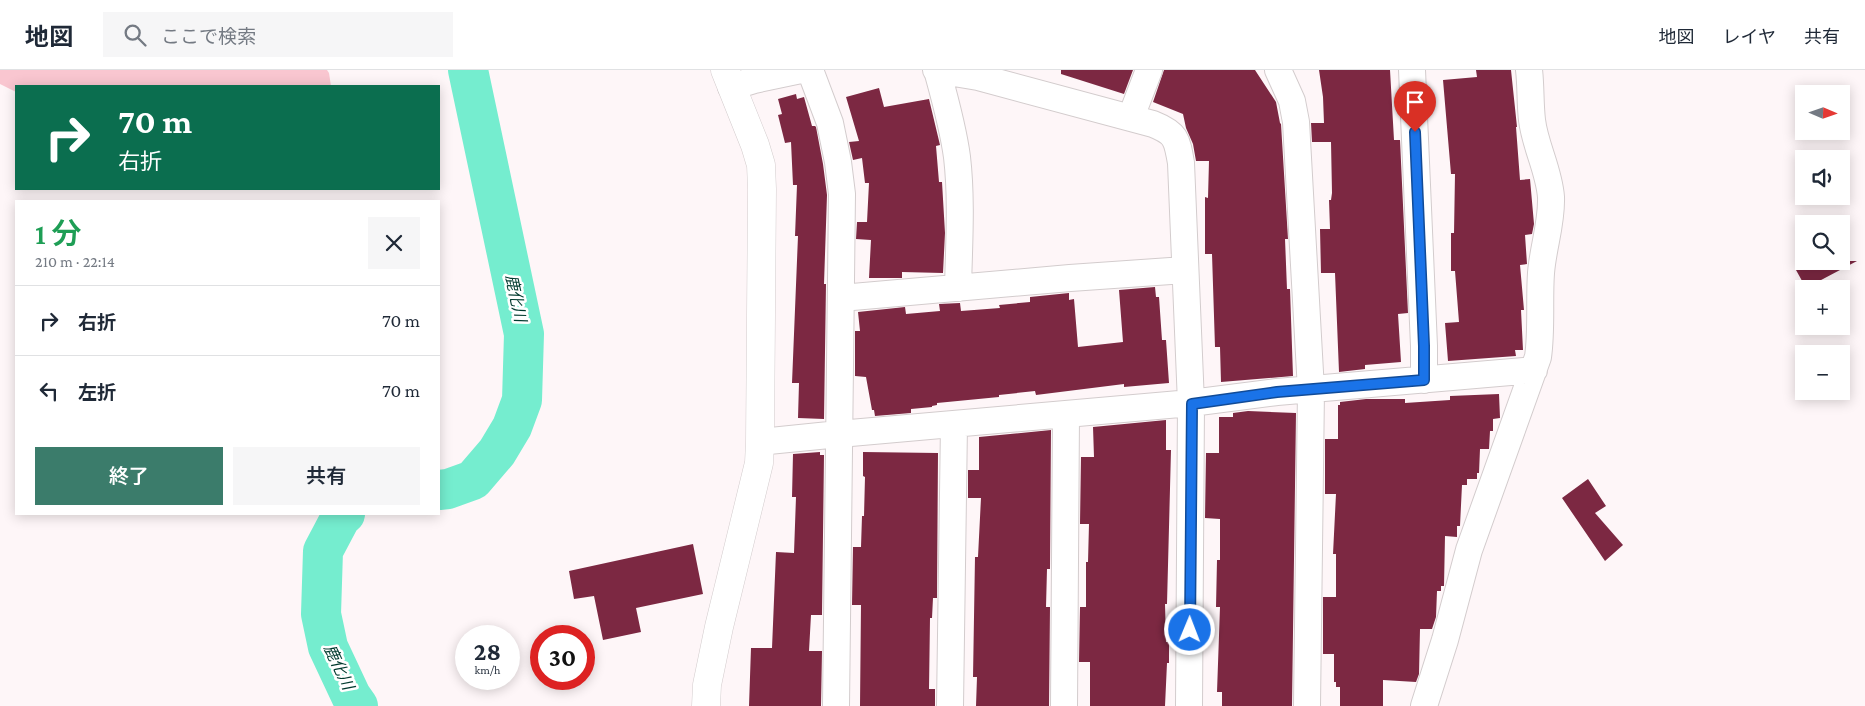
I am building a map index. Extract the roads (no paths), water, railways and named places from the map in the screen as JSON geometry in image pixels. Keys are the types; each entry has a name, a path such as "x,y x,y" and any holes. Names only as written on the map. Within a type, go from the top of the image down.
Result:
{"street":[{"path":"706,706 707,684 759,463 760,442 761,164 728,78 754,80 801,70"},
{"path":"810,70 830,123 842,194 836,706"},
{"path":"958,288 960,202 957,158 952,126 936,70 978,77 1131,117 1171,132 1175,139 1181,163 1192,404 1189,706"},
{"path":"1131,117 1149,70"},
{"path":"1278,70 1292,101 1296,122 1312,390 1307,706"},
{"path":"1412,70 1424,380"},
{"path":"1424,706 1445,640 1469,550 1534,370 1541,337 1541,273 1550,226 1551,198 1549,183 1539,152 1532,120 1529,70"},
{"path":"841,298 1185,270"},
{"path":"760,442 1192,404 1267,394 1534,370"},
{"path":"1064,706 1066,415"},
{"path":"950,706 954,424"}],"waterway":[{"name":"鹿化川","path":"440,490 473,480 497,452 512,427 522,400 524,334 468,70"},
{"name":"鹿化川","path":"344,515 323,551 321,614 328,647 351,696 358,706"}]}
